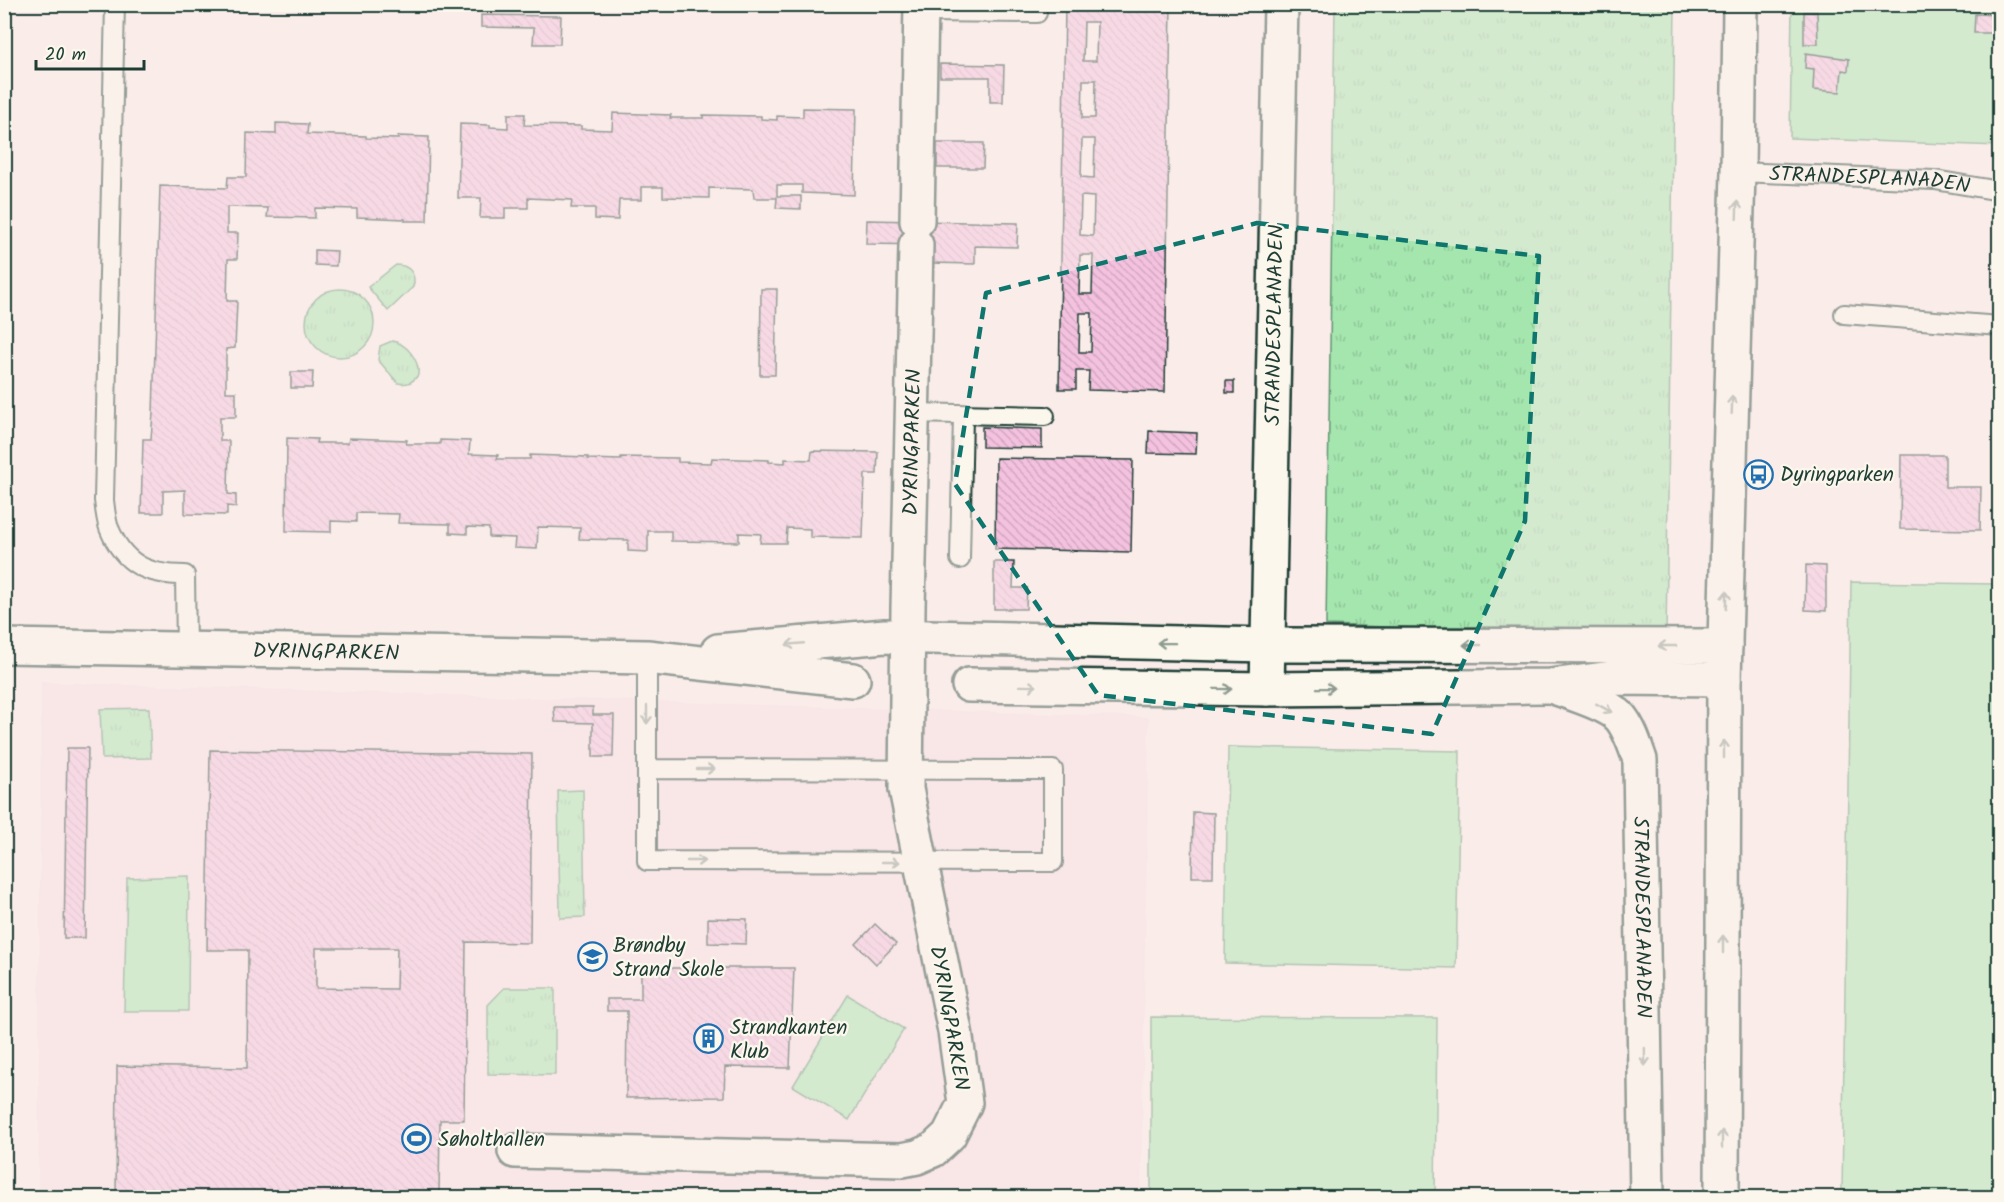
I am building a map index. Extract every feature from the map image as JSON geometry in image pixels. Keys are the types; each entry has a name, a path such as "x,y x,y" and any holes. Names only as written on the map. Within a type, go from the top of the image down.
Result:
{"street":[{"name":"STRANDESPLANADEN","path":"1281,4 1267,689 1550,686 1612,678 1724,679"},
{"name":"STRANDESPLANADEN","path":"1722,1197 1724,679 1738,172 1740,4"},
{"name":"DYRINGPARKEN","path":"515,1151 902,1160 933,1150 949,1135 965,1104 955,1031 906,789 907,638 921,8"},
{"name":"DYRINGPARKEN","path":"647,657 885,636 1267,645"},
{"path":"1267,645 1725,646"},
{"name":"DYRINGPARKEN","path":"4,646 647,657 853,680"},
{"path":"969,685 1267,689"},
{"name":"STRANDESPLANADEN","path":"1550,686 1588,699 1619,716 1641,760 1647,1197"}],"lane":[{"path":"115,4 104,500 108,527 130,559 141,567 162,575 185,575 186,649"},
{"path":"921,8 1037,14"},
{"name":"STRANDESPLANADEN","path":"1738,172 1935,180 2000,191"},
{"path":"1844,314 2000,326"},
{"path":"912,413 1045,416"},
{"path":"960,559 963,415"},
{"path":"647,657 647,769 647,861 1053,862 1053,770 647,769"}],"highlighted area":[{"path":"1257,223 1539,256 1525,521 1432,734 1098,695 955,484 986,293"}],"shaded area":[{"name":"Brøndby Strand Skole","path":"41,682 1149,717 1141,1197 38,1198"}],"green space":[{"path":"1335,5 1675,5 1666,636 1326,625"},
{"path":"1792,5 1999,5 1999,146 1790,138"},
{"path":"396,265 411,271 414,282 413,287 388,311 368,287"},
{"path":"340,289 353,292 364,299 371,310 374,323 371,336 364,347 353,354 340,357 327,354 316,347 309,336 306,323 309,310 316,299 327,292"},
{"path":"392,341 407,349 417,364 418,375 405,384 398,383 378,360 380,346"},
{"path":"1851,582 1999,584 1999,1197 1842,1193"},
{"path":"149,708 151,758 102,759 100,709"},
{"path":"1228,747 1460,751 1456,968 1225,963"},
{"path":"583,790 585,917 560,918 558,791"},
{"path":"189,876 188,1011 124,1011 127,878"},
{"path":"504,988 555,988 555,1075 488,1074 488,1005"},
{"path":"848,995 904,1029 849,1120 793,1086"},
{"path":"1151,1017 1437,1018 1435,1197 1151,1197"}],"building":[{"path":"1065,4 1171,4 1165,392 1088,390 1089,371 1076,371 1076,389 1059,389","holes":["1084,22 1097,22 1096,61 1083,61","1083,80 1096,80 1095,118 1082,118","1082,139 1095,139 1094,178 1081,177","1081,196 1094,197 1093,236 1080,235","1080,255 1093,255 1092,294 1079,294","1080,313 1092,313 1091,352 1079,352"]},
{"path":"1804,12 1817,12 1818,44 1804,44"},
{"path":"1975,14 2000,15 2000,26 1994,26 1993,33 1974,33"},
{"path":"481,15 561,16 560,44 533,44 534,28 481,27"},
{"path":"1806,53 1849,59 1848,71 1842,70 1840,92 1813,90 1814,69 1805,68"},
{"path":"940,64 1004,65 1003,102 990,102 990,77 940,77"},
{"path":"803,108 856,109 854,195 802,193 802,185 777,185 777,196 801,196 801,209 776,208 777,198 754,198 753,189 709,188 709,198 663,197 663,187 641,187 641,200 619,200 618,220 595,219 595,208 571,208 572,200 528,198 528,208 505,208 505,218 480,218 481,198 458,198 460,124 508,128 508,114 525,114 524,125 581,126 581,129 612,130 613,113 671,115 670,118 703,118 703,115 761,116 761,119 777,120 777,116 803,117"},
{"path":"276,123 308,124 307,134 398,139 398,136 429,137 427,221 357,217 357,209 315,208 315,218 267,217 268,208 227,207 227,233 238,233 237,259 228,259 227,301 237,301 235,348 226,349 226,392 236,392 236,417 220,417 220,441 229,441 228,494 236,495 236,507 227,506 227,515 185,514 185,490 163,491 163,513 141,513 143,439 151,439 153,413 160,186 227,188 228,177 246,177 247,133 276,134"},
{"path":"937,143 984,143 983,168 937,168"},
{"path":"867,220 1018,223 1017,247 975,246 975,264 930,263 930,245 866,244"},
{"path":"4,225 7,225 10,241 4,243"},
{"path":"315,250 337,251 336,266 315,265"},
{"path":"761,289 777,289 775,375 760,375"},
{"path":"291,372 313,372 312,388 291,388"},
{"path":"1226,381 1234,381 1234,393 1226,393"},
{"path":"982,427 1042,429 1042,448 982,447"},
{"path":"1149,431 1197,433 1196,454 1148,453"},
{"path":"287,438 317,439 316,443 348,443 349,438 407,440 406,444 440,444 440,440 470,441 469,454 498,455 497,459 530,459 530,455 621,460 621,457 678,458 678,462 711,463 712,458 769,460 769,462 785,463 785,459 811,460 812,451 878,452 877,474 865,474 863,538 810,537 810,529 787,528 786,543 760,543 761,534 739,533 739,542 671,541 671,531 648,531 648,552 628,551 628,540 579,539 580,528 538,527 537,549 514,548 515,538 489,537 489,528 467,527 467,534 450,533 450,524 398,523 399,514 356,513 356,522 331,521 331,532 286,531"},
{"path":"1901,455 1945,455 1945,487 1981,487 1980,530 1900,529"},
{"path":"996,458 1133,460 1131,552 995,549"},
{"path":"994,562 1014,562 1013,588 1027,588 1026,609 994,609"},
{"path":"1806,565 1826,566 1826,611 1805,610"},
{"path":"554,707 593,707 593,715 614,715 613,757 593,757 593,723 555,722"},
{"path":"67,748 88,748 85,938 64,938"},
{"path":"210,750 532,754 530,943 466,942 464,1120 440,1120 439,1196 529,1198 116,1198 117,1066 247,1068 248,950 207,950","holes":["316,948 397,948 396,989 316,988"]},
{"path":"1193,812 1214,813 1213,877 1192,877"},
{"path":"708,918 747,919 746,944 708,943"},
{"path":"875,924 896,944 876,964 856,944"},
{"name":"Strandkanten Klub","path":"641,968 794,968 790,1068 725,1067 724,1097 626,1098 627,1011 607,1011 607,999 641,999"}],"place":[{"name":"Dyringparken","path":"1759,474"},
{"name":"Brøndby Strand Skole","path":"592,957"},
{"name":"Strandkanten Klub","path":"709,1039"},
{"name":"Søholthallen","path":"417,1139"}]}
